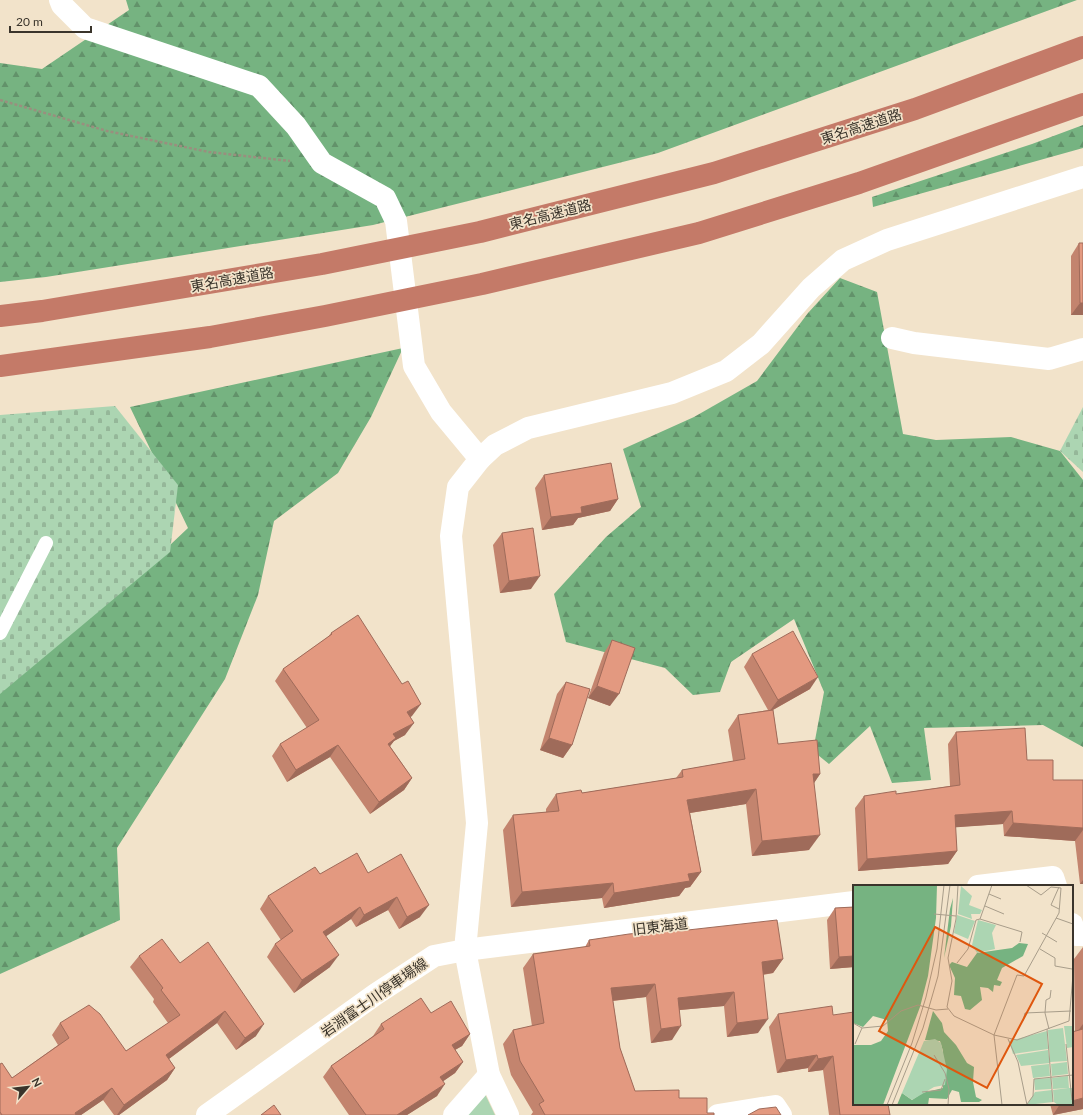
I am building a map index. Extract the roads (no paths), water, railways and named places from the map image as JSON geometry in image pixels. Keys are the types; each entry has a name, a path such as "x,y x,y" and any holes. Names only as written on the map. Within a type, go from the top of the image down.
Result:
{"highway":[{"name":"東名高速道路","path":"0,316 42,311 322,264 480,232 714,173 915,109 1083,47"},
{"path":"0,366 210,337 325,316 482,284 700,233 859,183 1083,104"}],"street":[{"path":"60,0 62,6 85,28 259,86 296,126 322,163 385,198 396,221 414,366 441,412 480,459"},
{"path":"508,1115 489,1076 465,950 477,823 451,536 458,487 480,459 494,445 528,428 672,393 726,371 761,344 811,288 842,260 887,240 1083,177"},
{"path":"892,338 1049,359 1083,349"},
{"path":"986,885 1053,877 1056,885"},
{"name":"旧東海道","path":"465,950 853,902"},
{"path":"1073,927 1076,935 1083,935"},
{"name":"岩淵富士川停車場線","path":"207,1115 376,994 434,956 465,950"},
{"path":"454,1115 489,1076"},
{"path":"718,1115 775,1106 781,1115"}],"lane":[{"path":"0,632 46,542"}]}
